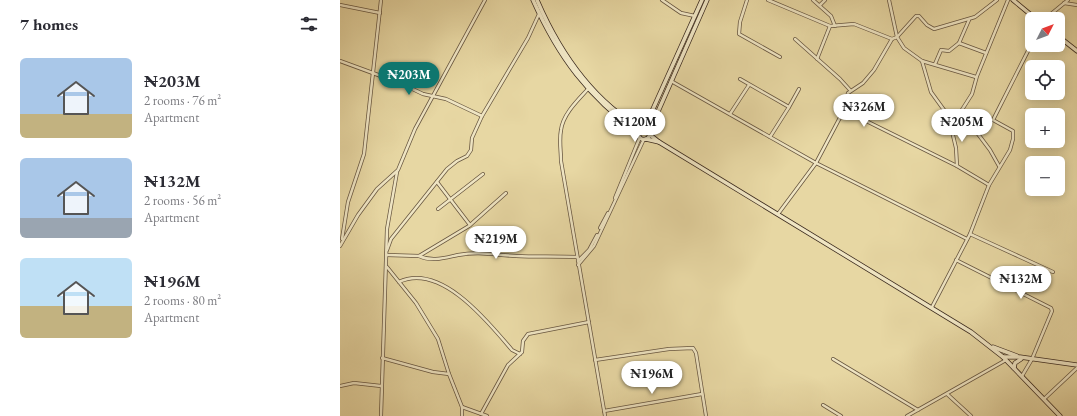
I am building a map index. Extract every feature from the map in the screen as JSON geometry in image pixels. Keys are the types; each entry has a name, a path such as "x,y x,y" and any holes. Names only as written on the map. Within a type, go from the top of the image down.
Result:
{"street":[{"path":"341,243 348,202 364,154 365,131 374,72 381,0"},
{"path":"381,416 380,386 387,267 387,229 398,170 414,129 485,0"},
{"path":"533,0 564,59 588,89 612,113 639,136 659,142"},
{"path":"537,0 558,42 574,66 614,110 649,133 659,142 932,307 989,345 1005,359 1060,416"},
{"path":"662,0 681,13 696,16"},
{"path":"578,261 589,250 597,236 629,166 639,136 696,16 702,0"},
{"path":"578,266 594,246 649,133 707,0"},
{"path":"747,0 740,22 740,34 780,57"},
{"path":"768,0 830,26 854,24 892,40"},
{"path":"813,0 831,16 835,26"},
{"path":"820,5 825,0"},
{"path":"889,0 897,37 904,48 922,61 976,77"},
{"path":"778,214 816,163 844,110 850,90 863,83 874,70 892,40 897,37 916,16 919,16 927,25 934,28 969,19 997,0"},
{"path":"957,166 956,148 951,127 972,94 976,77 1008,0"},
{"path":"1014,0 1028,12"},
{"path":"1053,12 1068,0"},
{"path":"1064,3 1077,5"},
{"path":"340,5 380,13"},
{"path":"387,250 391,239 437,182 457,161 468,156 471,150 472,138 482,116 528,38 540,14"},
{"path":"935,64 941,50 949,51 959,43 969,19"},
{"path":"817,59 830,26"},
{"path":"795,39 840,79 850,90"},
{"path":"1065,42 1077,51"},
{"path":"959,43 986,53"},
{"path":"932,307 970,234 989,185 1010,150 1013,139 1013,131 993,120 1027,52"},
{"path":"340,61 374,72 423,94 446,99 482,116"},
{"path":"922,61 931,92 946,113 969,122 990,150 1000,167"},
{"path":"740,79 789,107"},
{"path":"671,80 816,163 967,240"},
{"path":"730,114 749,85"},
{"path":"588,89 569,112 560,130 561,161 604,416"},
{"path":"770,137 800,89"},
{"path":"844,110 957,166 989,185"},
{"path":"341,243 358,215 377,189 398,170"},
{"path":"438,209 483,174"},
{"path":"437,182 470,225"},
{"path":"419,256 470,225 506,193"},
{"path":"970,234 1053,272"},
{"path":"387,255 419,256 425,259 435,259 457,255 494,253 514,256 577,257"},
{"path":"956,260 1052,308 1050,318 1032,359 1022,376"},
{"path":"387,267 423,312 438,339 449,374 462,407 462,416"},
{"path":"399,282 410,279 421,279 444,286 471,305 512,350 520,354"},
{"path":"481,414 508,365 520,354 525,338 532,332 589,322"},
{"path":"989,345 1022,358"},
{"path":"595,360 669,349 694,348 706,416"},
{"path":"382,358 433,372 449,374"},
{"path":"1014,368 1015,363 1022,358"},
{"path":"833,359 918,410"},
{"path":"907,416 994,368 1005,359 1032,359 1077,367"},
{"path":"1044,399 1077,367"},
{"path":"340,386 354,383 380,386"},
{"path":"604,411 702,394"},
{"path":"947,394 970,416"},
{"path":"823,406 841,416"},
{"path":"462,407 486,416"}]}
